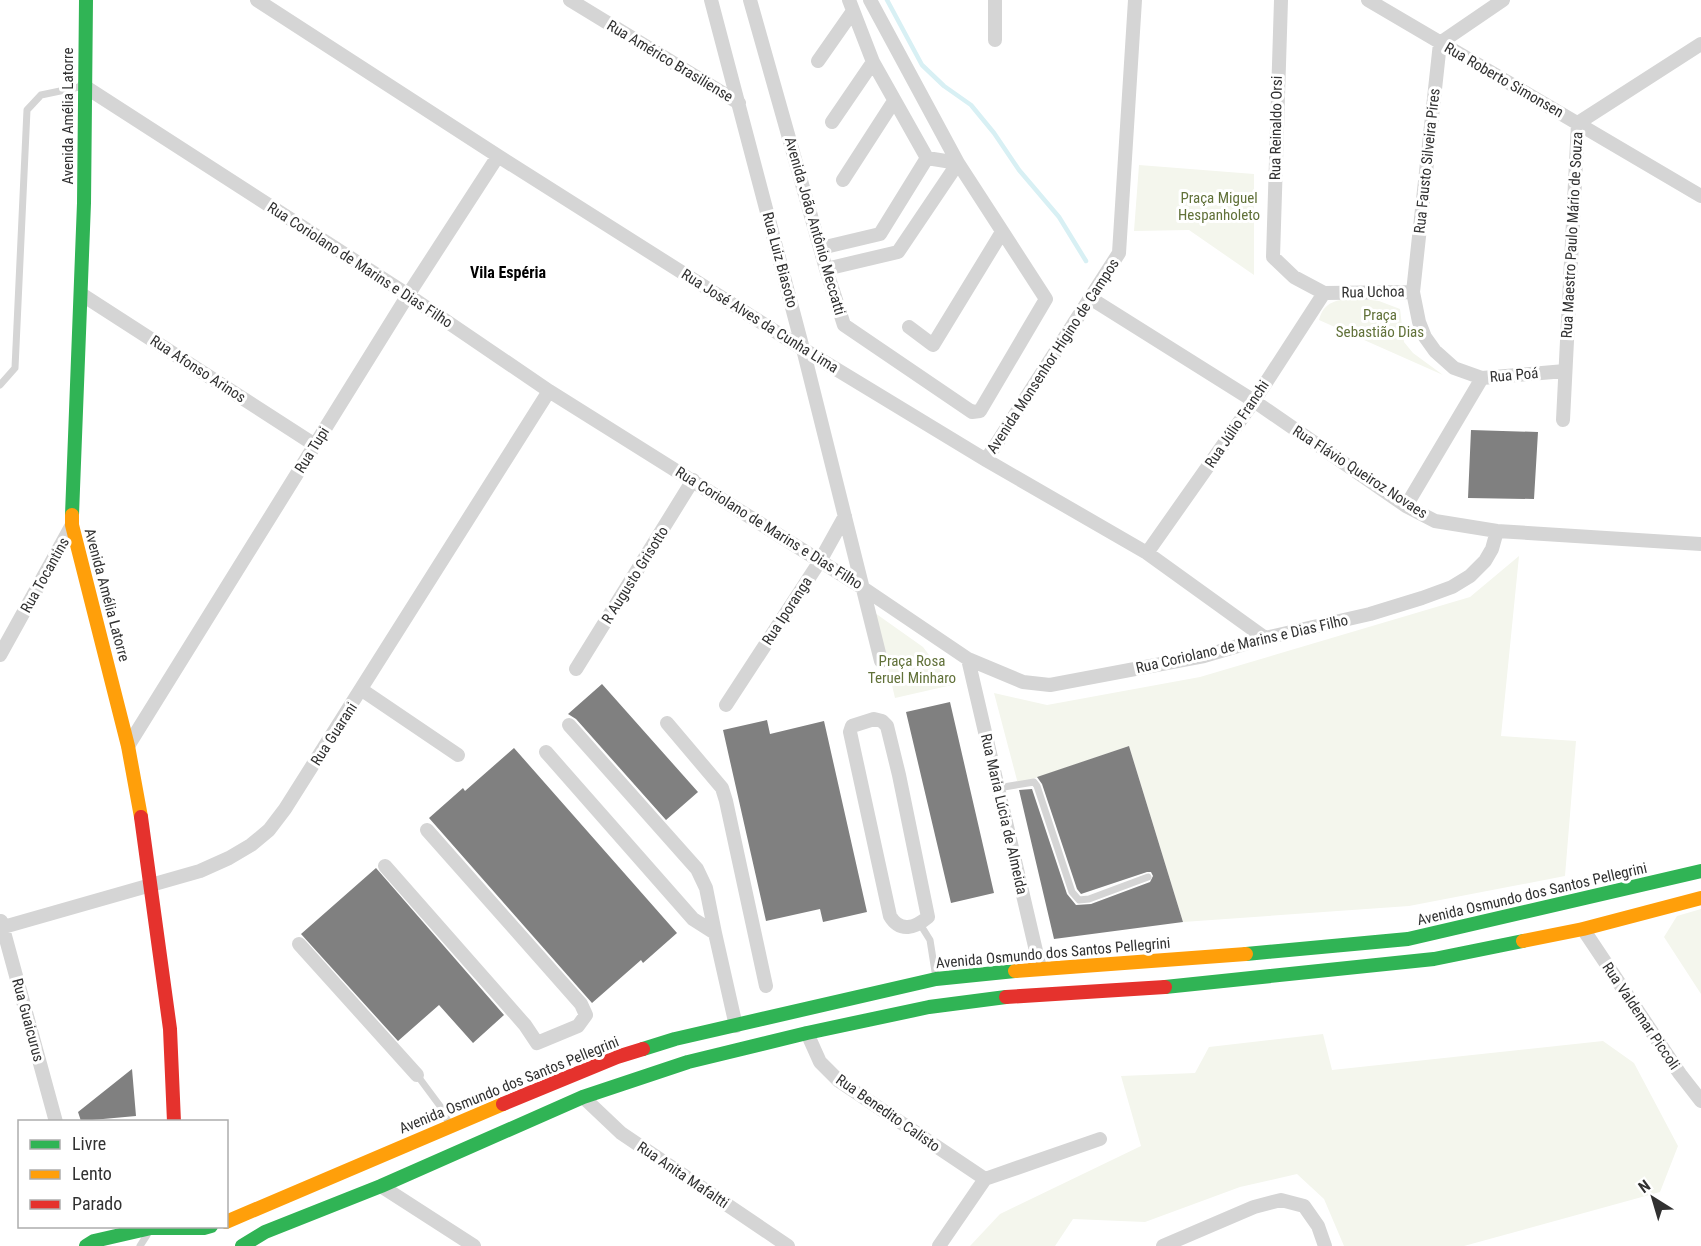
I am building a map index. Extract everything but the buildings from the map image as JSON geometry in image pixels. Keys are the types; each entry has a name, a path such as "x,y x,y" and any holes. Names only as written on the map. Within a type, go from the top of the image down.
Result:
{"main road":[{"name":"Avenida Amélia Latorre","path":"86,0 84,202 72,525 128,746 141,815 170,1029 174,1120"},
{"name":"Avenida Osmundo dos Santos Pellegrini","path":"228,1222 617,1057 675,1039 847,998 936,980 1040,968 1303,950 1408,939 1701,871"},
{"path":"1579,920 1581,906 1597,895"},
{"path":"242,1246 265,1232 381,1186 583,1097 688,1062 807,1033 929,1006 1017,996 1196,985 1434,959 1579,920 1701,898"},
{"path":"1196,985 1235,969 1239,962 1239,954"},
{"path":"381,1186 384,1168 396,1150"},
{"path":"86,1246 94,1241 148,1228"},
{"path":"181,1228 206,1230"}],"street":[{"name":"Rua Américo Brasiliense","path":"570,0 739,103"},
{"name":"Rua Luiz Biasoto","path":"711,0 803,349 881,661"},
{"name":"Avenida João Antônio Meccatti","path":"750,0 844,325 972,412 980,411 1046,299 958,163 870,0"},
{"path":"995,0 995,40"},
{"name":"Avenida Monsenhor Higino de Campos","path":"986,460 1119,254 1135,0"},
{"name":"Rua Reinaldo Orsi","path":"1273,257 1281,0"},
{"name":"Rua Roberto Simonsen","path":"1368,0 1701,196"},
{"path":"1440,43 1503,0"},
{"name":"Rua José Alves da Cunha Lima","path":"262,1 498,156 803,349 986,460 1147,553 1265,638"},
{"path":"851,5 873,62 927,158"},
{"path":"818,61 851,5"},
{"name":"Rua Fausto Silveira Pires","path":"1435,351 1425,337 1419,322 1413,292 1440,43"},
{"name":"Rua Maestro Paulo Mário de Souza","path":"1563,420 1578,123 1701,44"},
{"path":"832,122 873,62"},
{"name":"Rua Coriolano de Marins e Dias Filho","path":"84,86 408,295 549,390 863,588 968,659 1023,682 1050,685 1204,657 1265,638 1370,614 1452,587 1470,576 1485,561 1492,549 1497,531"},
{"path":"843,180 894,101"},
{"name":"Rua Tupi","path":"128,746 408,295 498,156"},
{"path":"820,248 880,234 927,158"},
{"path":"826,269 898,252 958,163 927,158"},
{"path":"909,327 933,345 1002,231"},
{"name":"Rua Uchoa","path":"1273,257 1294,277 1324,293 1413,292"},
{"name":"Rua Júlio Franchi","path":"1147,553 1254,401 1324,293"},
{"name":"Rua Afonso Arinos","path":"81,294 315,445"},
{"name":"Rua Flávio Queiroz Novaes","path":"1090,298 1254,401 1406,506 1435,521 1497,531 1701,544"},
{"name":"Rua Poá","path":"1435,351 1454,368 1482,378 1565,371"},
{"path":"1406,506 1482,378"},
{"name":"Rua Guarani","path":"1,925 200,871 251,845 268,830 285,809 362,690 549,390"},
{"name":"R Augusto Grisotto","path":"576,669 693,480"},
{"name":"Rua Iporanga","path":"726,705 820,561 845,516"},
{"name":"Rua Tocantins","path":"0,655 72,525"},
{"name":"Rua Maria Lúcia de Almeida","path":"968,659 1040,968"},
{"path":"362,690 458,755"},
{"path":"874,719 882,720 887,726 928,916 920,924 903,927 895,924 890,916 850,732 852,726 858,723 874,719"},
{"path":"667,723 722,788 766,986"},
{"path":"569,725 697,869 706,888 736,1026"},
{"path":"546,752 693,919 715,933"},
{"path":"385,866 525,1025 537,1043 578,1026 586,1015 581,1004 427,830"},
{"name":"Rua Valdemar Piccoli","path":"1579,920 1680,1074 1701,1101"},
{"name":"Rua Guaicurus","path":"1,925 55,1120"},
{"path":"299,944 417,1075"},
{"name":"Rua Benedito Calisto","path":"807,1033 820,1062 838,1081 985,1179"},
{"name":"Rua Anita Mafaltti","path":"583,1097 621,1133 788,1246"},
{"path":"939,1246 985,1179 1100,1139"},
{"path":"381,1186 474,1246"},
{"path":"1163,1246 1254,1207 1281,1200 1304,1206 1318,1226 1325,1246"}],"lane":[{"path":"0,385 15,368 27,110 41,95 84,86"},
{"path":"998,788 1034,782 1036,784 1072,892 1079,900 1089,899 1148,877"},
{"path":"920,924 930,940 936,980"},
{"path":"417,1075 440,1106 451,1128"},
{"path":"140,1246 151,1228"}],"green space":[{"name":"Praça Miguel Hespanholeto","path":"1139,165 1254,174 1254,275 1189,230 1134,231"},
{"name":"Praça Sebastião Dias","path":"1354,298 1379,301 1400,309 1404,342 1413,353 1443,375 1319,320 1328,305"},
{"path":"1519,556 1501,736 1576,741 1565,876 1409,906 1183,922 1129,746 1018,784 994,693 1047,705 1200,677 1470,597"},
{"name":"Praça Rosa Teruel Minharo","path":"875,613 923,647 952,685 895,698"},
{"path":"1701,909 1701,994 1664,937 1677,916"},
{"path":"1323,1034 1332,1070 1603,1041 1634,1063 1678,1146 1660,1192 1464,1246 1344,1246 1324,1199 1297,1174 1240,1187 1145,1222 1073,1219 1055,1246 970,1246 1000,1214 1141,1146 1121,1076 1195,1073 1209,1047"}],"waterway":[{"path":"887,0 922,65 944,86 971,105 994,133 1019,170 1059,217 1086,261"}],"traffic: fast":[{"path":"72,515 84,203 86,0"},
{"path":"1246,954 1408,939 1701,871"},
{"path":"1165,987 1434,959 1523,941"},
{"path":"643,1049 675,1039 936,979 1015,971"},
{"path":"242,1246 265,1232 381,1186 583,1097 688,1062 929,1007 1006,997"},
{"path":"86,1246 94,1241 151,1228"},
{"path":"151,1228 204,1228"}],"traffic: slow":[{"path":"72,515 72,525 128,746 141,817"},
{"path":"1523,941 1583,929 1701,898"},
{"path":"1015,971 1246,954"},
{"path":"228,1221 503,1104"}],"traffic: jam":[{"path":"141,817 170,1029 174,1120"},
{"path":"1006,997 1165,987"},
{"path":"503,1104 617,1057 643,1049"}],"district":[{"name":"Vila Espéria","path":"508,272"}]}
